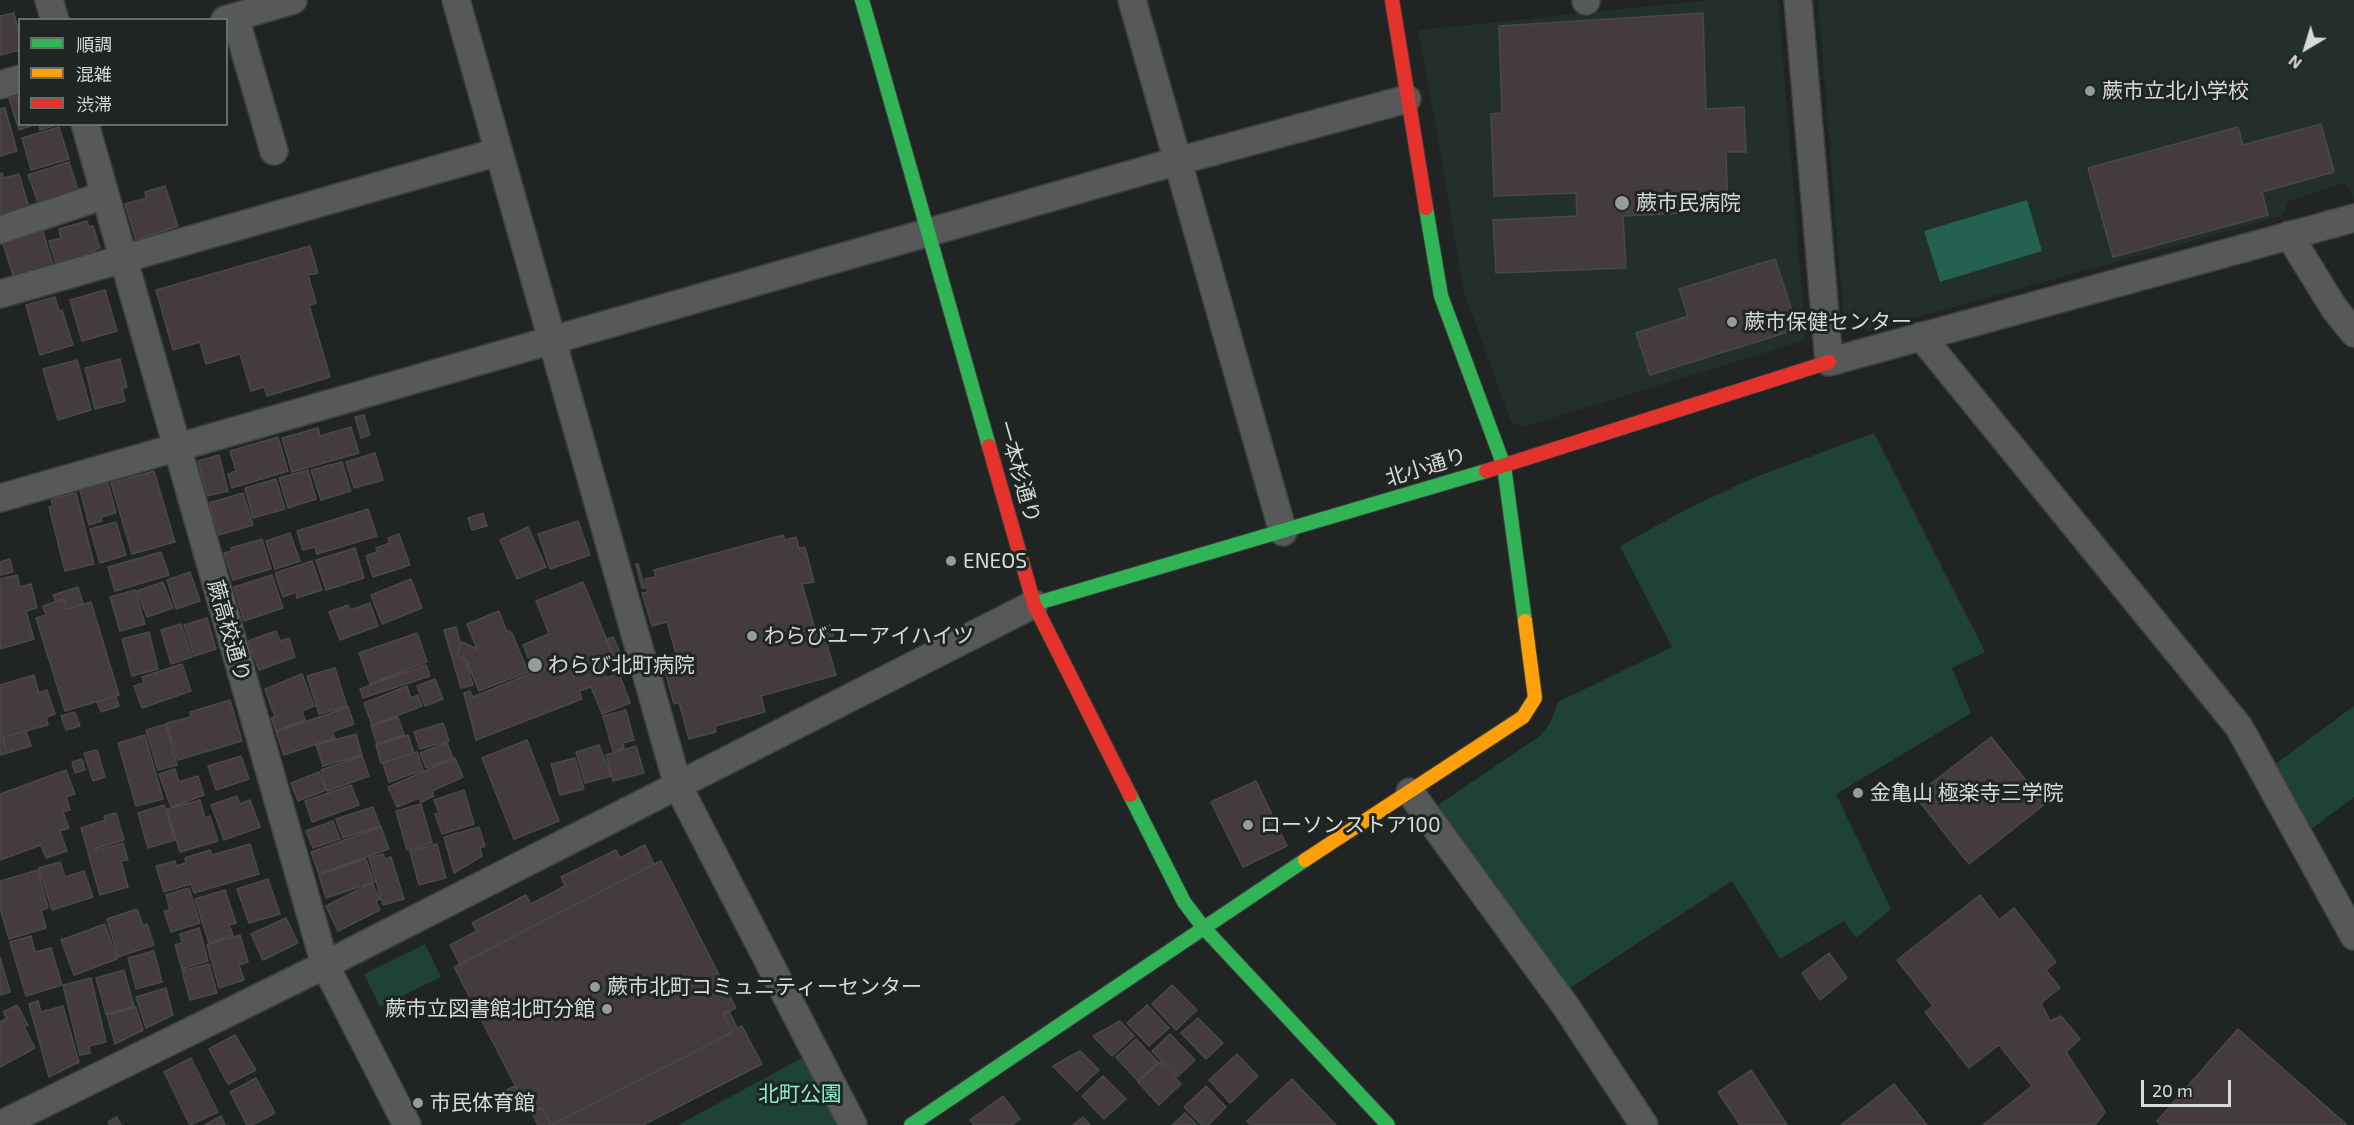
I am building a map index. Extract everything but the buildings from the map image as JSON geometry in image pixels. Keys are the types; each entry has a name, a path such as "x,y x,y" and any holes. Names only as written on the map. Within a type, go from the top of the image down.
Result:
{"street":[{"path":"49,0 54,18"},
{"path":"274,151 230,18 293,0"},
{"path":"456,0 678,786 853,1125"},
{"name":"一本杉通り","path":"862,0 1034,604 1184,902 1203,927 1388,1125"},
{"path":"1132,0 1283,532"},
{"path":"911,1125 1203,927 1523,717 1535,698 1504,466 1440,296 1392,0"},
{"path":"1798,0 1829,362 2354,218"},
{"path":"0,85 18,80"},
{"path":"0,498 1178,161 1407,99"},
{"name":"蕨高校通り","path":"86,126 325,965 407,1125"},
{"path":"0,294 498,152"},
{"path":"0,230 105,195"},
{"path":"2289,235 2334,308 2354,333"},
{"path":"1921,336 2239,728 2353,933"},
{"name":"北小通り","path":"1034,604 1504,466 1829,362"},
{"path":"0,1125 325,965 1034,604"},
{"path":"1410,792 1567,1008 1644,1125"}],"shaded area":[{"name":"蕨市民病院","path":"1710,0 1778,0 1806,340 1523,427 1511,422 1463,289 1418,30"},
{"name":"蕨市立北小学校","path":"1818,0 2354,0 2354,201 2346,182 2288,202 2282,216 1867,331 1843,312"},
{"path":"2027,200 2042,251 1940,282 1924,231"}],"green space":[{"path":"1874,433 1985,652 1952,668 1971,713 1836,794 1891,909 1856,938 1844,921 1780,959 1732,881 1565,991 1435,807 1540,736 1550,723 1558,702 1672,647 1620,546 1689,508 1753,478"},
{"path":"2354,706 2354,797 2310,830 2274,765"},
{"path":"425,944 441,977 380,1007 364,974"},
{"name":"北町公園","path":"815,1051 853,1125 678,1125"}],"traffic: fast":[{"path":"862,0 989,446"},
{"path":"1426,208 1441,296 1504,466 1525,621"},
{"path":"1034,604 1486,471"},
{"path":"1130,795 1184,902 1203,927 1388,1125"},
{"path":"911,1125 1305,860"}],"traffic: slow":[{"path":"1305,860 1523,717 1535,698 1525,621"}],"traffic: jam":[{"path":"1392,0 1426,208"},
{"path":"1486,471 1829,362"},
{"path":"989,446 1034,604 1130,795"}],"place":[{"name":"蕨市立北小学校","path":"2090,91"},
{"name":"蕨市民病院","path":"1622,203"},
{"name":"蕨市保健センター","path":"1732,322"},
{"name":"ENEOS","path":"951,561"},
{"name":"わらびユーアイハイツ","path":"752,636"},
{"name":"わらび北町病院","path":"535,665"},
{"name":"金亀山 極楽寺三学院","path":"1858,793"},
{"name":"ローソンストア100","path":"1248,825"},
{"name":"蕨市北町コミュニティーセンター","path":"595,987"},
{"name":"蕨市立図書館北町分館","path":"607,1009"},
{"name":"市民体育館","path":"418,1103"}]}
